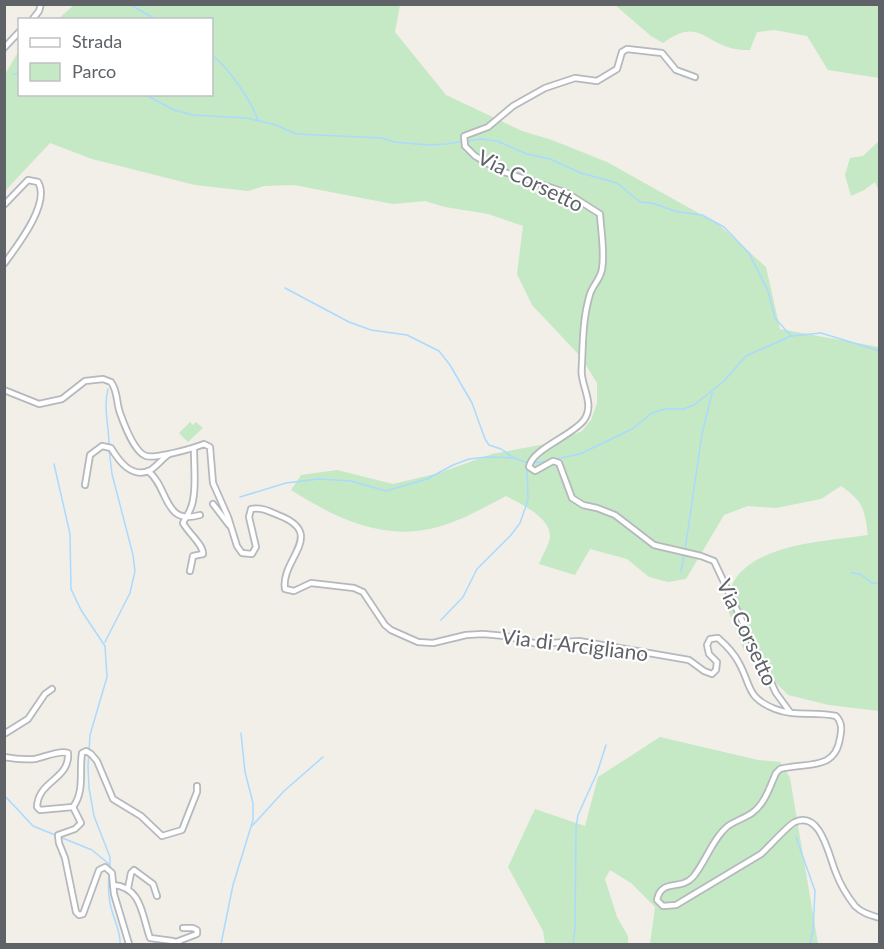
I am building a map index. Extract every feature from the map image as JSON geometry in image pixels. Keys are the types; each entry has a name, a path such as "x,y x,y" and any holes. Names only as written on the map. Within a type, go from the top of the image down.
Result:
{"street":[{"path":"33,18 41,4"},
{"path":"4,48 18,33"},
{"name":"Via Corsetto","path":"695,77 676,70 662,53 627,49 622,52 617,69 597,81 575,78 545,88 513,106 488,127 464,136 464,141 475,156 501,171 567,193 600,214 602,273 591,290 583,333 582,375 589,405 588,410 584,420 536,455 529,467 535,471 553,461 559,464 572,498 583,505 615,515 654,545 714,561 776,693 791,713"},
{"path":"4,205 28,180 38,182 41,188 40,202 34,217 26,233 4,264"},
{"path":"4,390 39,405 62,399 85,381 107,380 111,382 116,391 120,412 137,449 148,456 194,450 193,495 190,511 183,523 188,533 202,545 203,554 193,556 190,572"},
{"name":"Via di Arcigliano","path":"194,450 204,444 210,447 213,483 242,553 249,555 256,547 249,517 251,510 261,508 291,520 299,528 300,537 284,581 285,589 294,591 311,583 354,588 363,592 385,625 418,642 433,643 466,635 483,634 505,636 538,644 579,641 689,660 712,674 716,670 717,662 709,654 707,645 710,639 718,638 740,663 746,683 756,699 776,709 791,713 836,716 840,720 841,732 836,754 822,763 780,769 761,804 754,812 727,827 692,878 681,884 665,886 659,892 657,900 663,906 676,905 761,854 793,822 804,819 816,825 823,835 837,876 855,905 864,914 879,918"},
{"path":"85,485 90,455 102,446 111,448 116,458 124,466 137,472 153,469 161,459 173,453"},
{"path":"148,471 157,478 171,511 191,518 200,515"},
{"path":"213,504 232,530"},
{"path":"4,734 28,719 45,694 52,689"},
{"path":"4,757 22,760 46,757 63,751 68,753 69,762 66,770 48,785 40,795 37,805 42,811 73,807"},
{"path":"73,807 80,785 82,753 86,751 92,754 97,761 112,799 141,816 162,836 182,830 197,792 197,786"},
{"path":"73,807 81,823 75,829 58,835 76,912 83,914 99,870 105,867 112,873 129,945"},
{"path":"157,896 153,884 134,870 131,873 128,888 142,911 150,938 178,943 197,934 197,930 193,928 183,928"},
{"path":"113,885 128,888"}],"green space":[{"path":"74,5 400,5 395,32 446,95 522,131 552,140 607,162 718,224 766,267 780,329 879,347 879,711 829,705 788,695 744,650 726,605 736,578 747,566 762,557 816,542 868,535 862,506 841,486 821,499 776,508 748,506 724,515 686,579 668,582 649,577 627,559 590,549 575,575 539,564 550,537 546,523 534,512 506,496 453,522 434,528 395,531 377,529 341,517 291,490 301,475 337,470 393,484 439,473 492,454 556,442 582,431 591,420 597,403 597,383 581,357 532,305 517,274 523,226 488,214 445,207 425,201 393,204 294,185 264,186 248,191 195,185 92,159 50,143 5,191 5,74 18,53 18,96 213,96 213,18 59,18"},
{"path":"615,5 879,5 879,78 828,70 807,36 774,30 757,32 750,50 724,46 693,32 685,32 663,43 651,36"},
{"path":"879,141 879,192 875,182 851,196 845,175 850,158 863,156"},
{"path":"190,422 193,425 196,422 203,428 188,442 179,433"},
{"path":"660,737 758,760 780,762 790,778 818,944 650,944 655,907 631,883 610,870 605,879 617,917 628,936 628,944 545,944 543,931 508,867 535,809 585,826 598,777"}],"waterway":[{"path":"129,4 154,18"},
{"path":"213,56 238,84 258,120"},
{"path":"13,74 18,73"},
{"path":"148,96 174,110 193,115 247,118 276,125 296,134 382,138 394,142 429,145 481,139 497,141 527,154 550,159 581,173 617,183 640,202 652,203 678,212 702,215 724,227 749,253 768,291 775,318 791,336"},
{"path":"285,288 349,322 371,330 407,335 439,351 472,403 489,445 501,449 514,458"},
{"path":"556,459 580,454 632,429 652,413 665,409 683,409 694,405 724,381 746,356 791,336 821,333 880,351"},
{"path":"108,389 106,410 109,445"},
{"path":"685,550 702,434 712,393"},
{"path":"105,642 130,593 135,571 112,474 109,450"},
{"path":"240,497 286,483 318,479 351,481 386,491 427,479 469,459 514,458 528,463"},
{"path":"533,463 549,461"},
{"path":"54,464 70,534 71,589 81,610 105,646 107,677 90,735 88,766 94,816 110,857 110,868"},
{"path":"441,620 463,597 477,569 520,523 528,500 527,467"},
{"path":"681,572 684,555"},
{"path":"851,573 860,574 872,583 880,583"},
{"path":"221,944 233,885 253,820 253,803 245,772 241,733"},
{"path":"573,944 578,815 597,773 606,745"},
{"path":"252,826 284,791 323,757"},
{"path":"4,795 33,826 92,850 109,864"},
{"path":"796,837 815,891 810,944"},
{"path":"109,872 110,902 119,932 120,944"}]}
